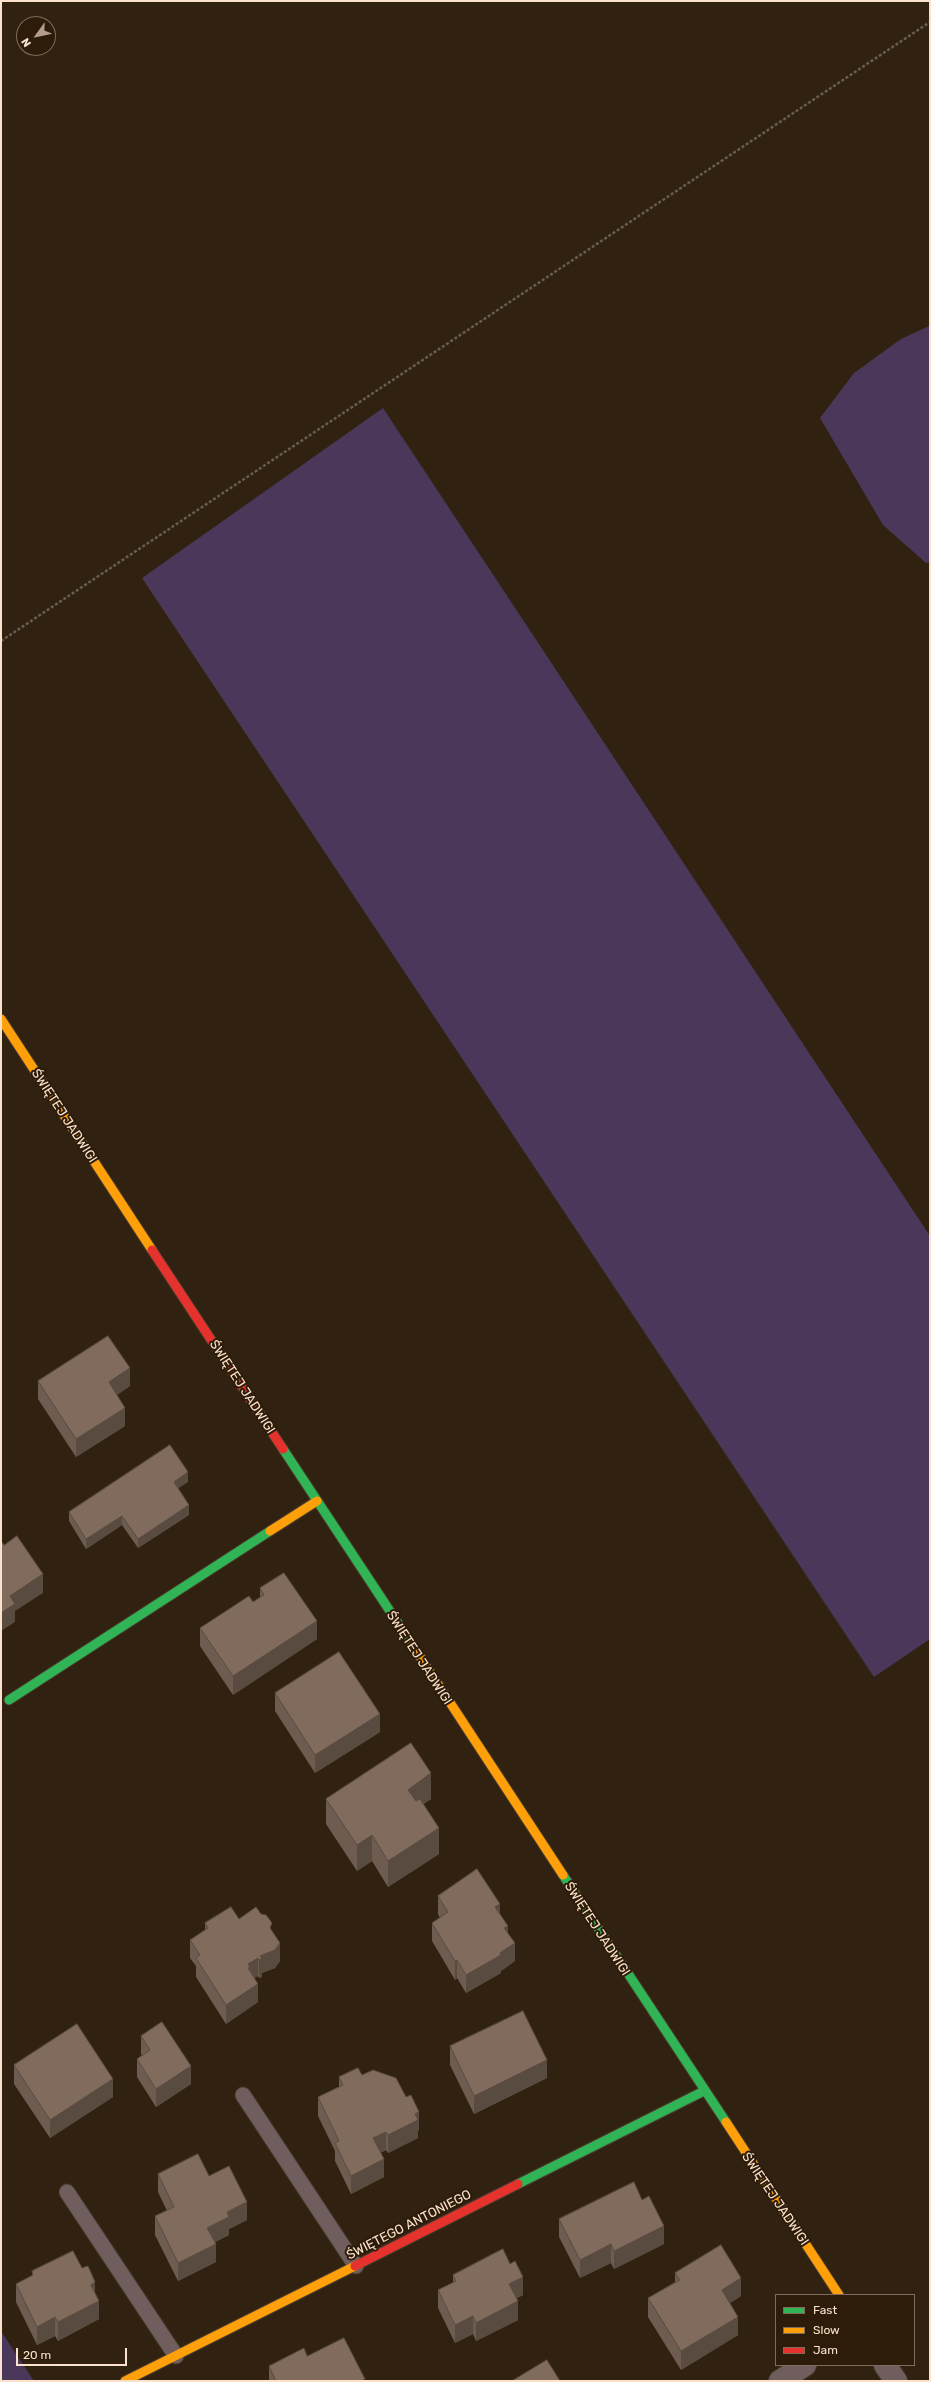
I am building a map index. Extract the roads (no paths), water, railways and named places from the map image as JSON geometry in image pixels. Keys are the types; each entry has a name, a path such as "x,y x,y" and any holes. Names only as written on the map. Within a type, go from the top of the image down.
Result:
{"street":[{"name":"ŚWIĘTEJ JADWIGI","path":"1,1019 316,1501 838,2294"},
{"path":"9,1700 316,1501"},
{"name":"ŚWIĘTEGO ANTONIEGO","path":"125,2381 704,2091"},
{"path":"780,2381 803,2366"},
{"path":"886,2366 896,2381"}],"lane":[{"path":"243,2095 356,2266"},
{"path":"67,2192 176,2356"}]}
